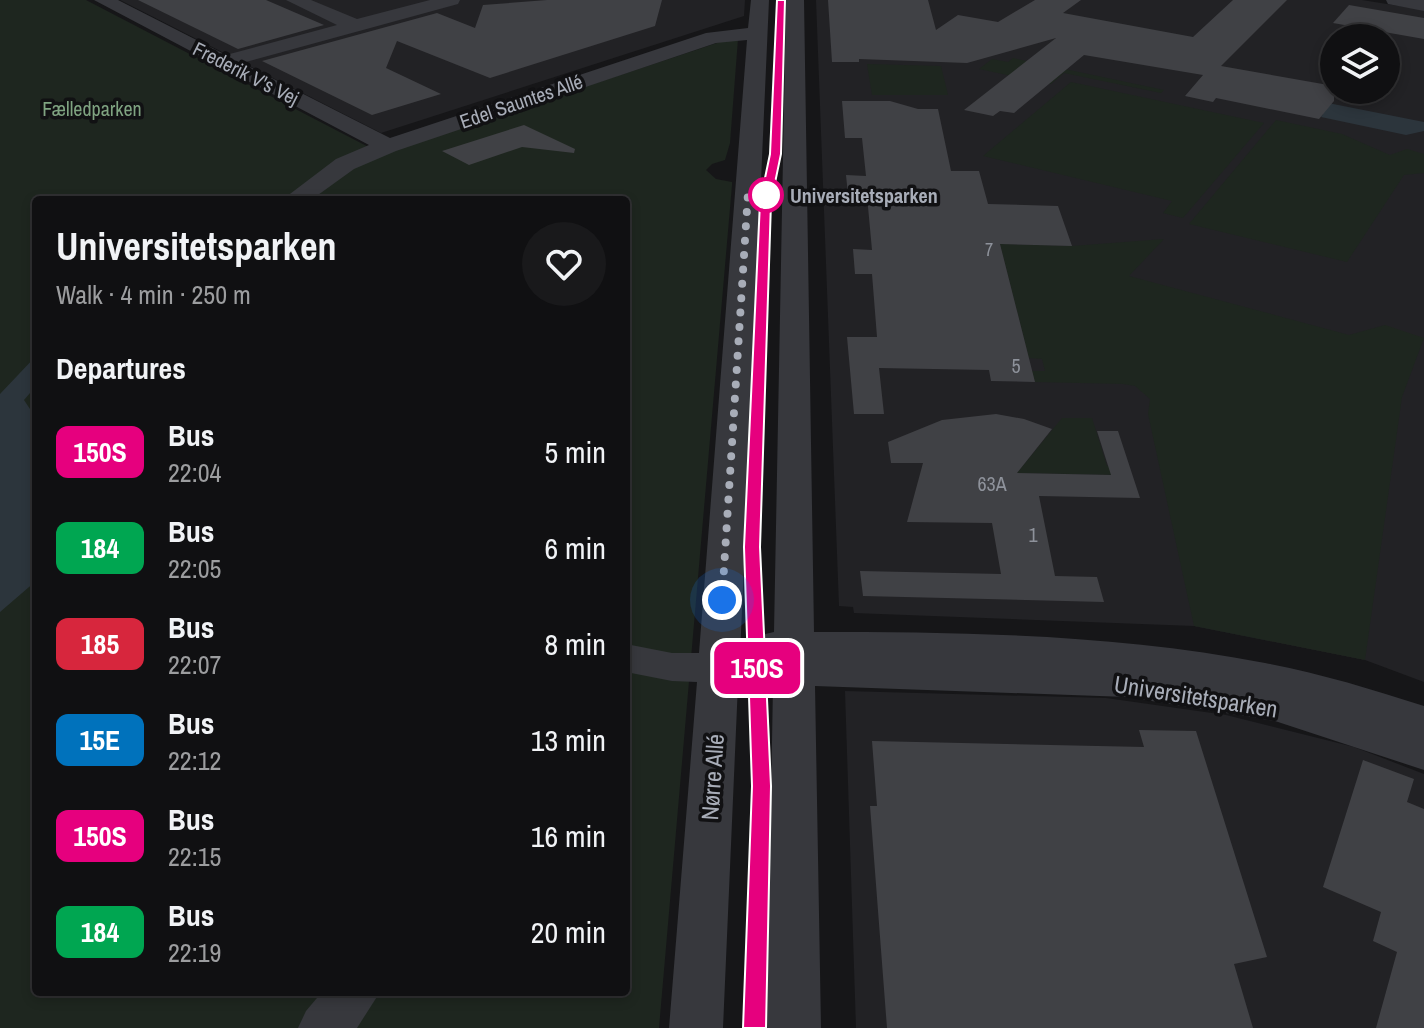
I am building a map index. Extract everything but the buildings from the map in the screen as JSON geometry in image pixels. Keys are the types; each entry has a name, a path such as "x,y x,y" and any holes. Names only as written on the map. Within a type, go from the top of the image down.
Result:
{"street":[{"name":"Frederik V's Vej","path":"103,0 388,146"},
{"path":"295,0 356,26"},
{"path":"223,62 451,0"},
{"name":"Nørre Allé","path":"696,1028 760,0"},
{"path":"794,1028 795,0"},
{"path":"1395,0 1424,2"},
{"name":"Edel Sauntes Allé","path":"301,196 345,164 388,146 713,37 758,33"},
{"name":"Universitetsparken","path":"630,657 672,667 719,658 1106,655 1191,663 1293,682 1381,706 1424,722"},
{"name":"Universitetsparken","path":"794,658 1167,687 1275,706 1334,722 1424,753"},
{"path":"325,1028 351,996"}],"shaded area":[{"path":"120,0 745,0 744,16 381,133"},
{"path":"816,0 1362,0 1424,10 1424,682 1365,660 1194,626 854,613 853,607 839,606"},
{"path":"1262,90 1320,101 1320,104 1424,122 1424,131 1406,135 1321,117 1323,114"},
{"path":"32,360 32,391 24,400 32,412 32,584 0,612 0,394"},
{"path":"845,691 1106,698 1226,715 1354,747 1424,774 1424,1028 856,1028"}],"green space":[{"name":"Fælledparken","path":"0,0 86,0 382,154 726,40 738,39 730,143 725,160 712,164 706,170 716,179 732,182 732,185 659,1028 0,1028"},
{"path":"1013,58 1164,90 1161,93 1064,73 1051,84 979,69 992,59 1008,62"},
{"path":"867,64 941,66 948,95 872,95"},
{"path":"1071,82 1264,123 1183,218 1163,213 1172,201 983,156"},
{"path":"1276,120 1342,134 1390,155 1407,149 1424,154 1424,173 1404,175 1347,262 1189,224"},
{"path":"1164,239 1129,276 1349,335 1385,325 1424,338 1402,397 1365,660 1194,626 1148,414 1150,399 1135,386 1123,384 1035,382 1032,371 1045,371 1042,359 1029,358 1000,244 1072,246"},
{"path":"1062,418 1092,418 1107,466 1119,466 1121,475 1017,473"}],"bus line":[{"name":"150S","path":"755,1028 761,738 752,547 765,202 767,182 776,154 781,0"}],"place":[{"name":"Universitetsparken","path":"766,195"}],"route":[{"path":"722,600 748,193 766,195"}]}
